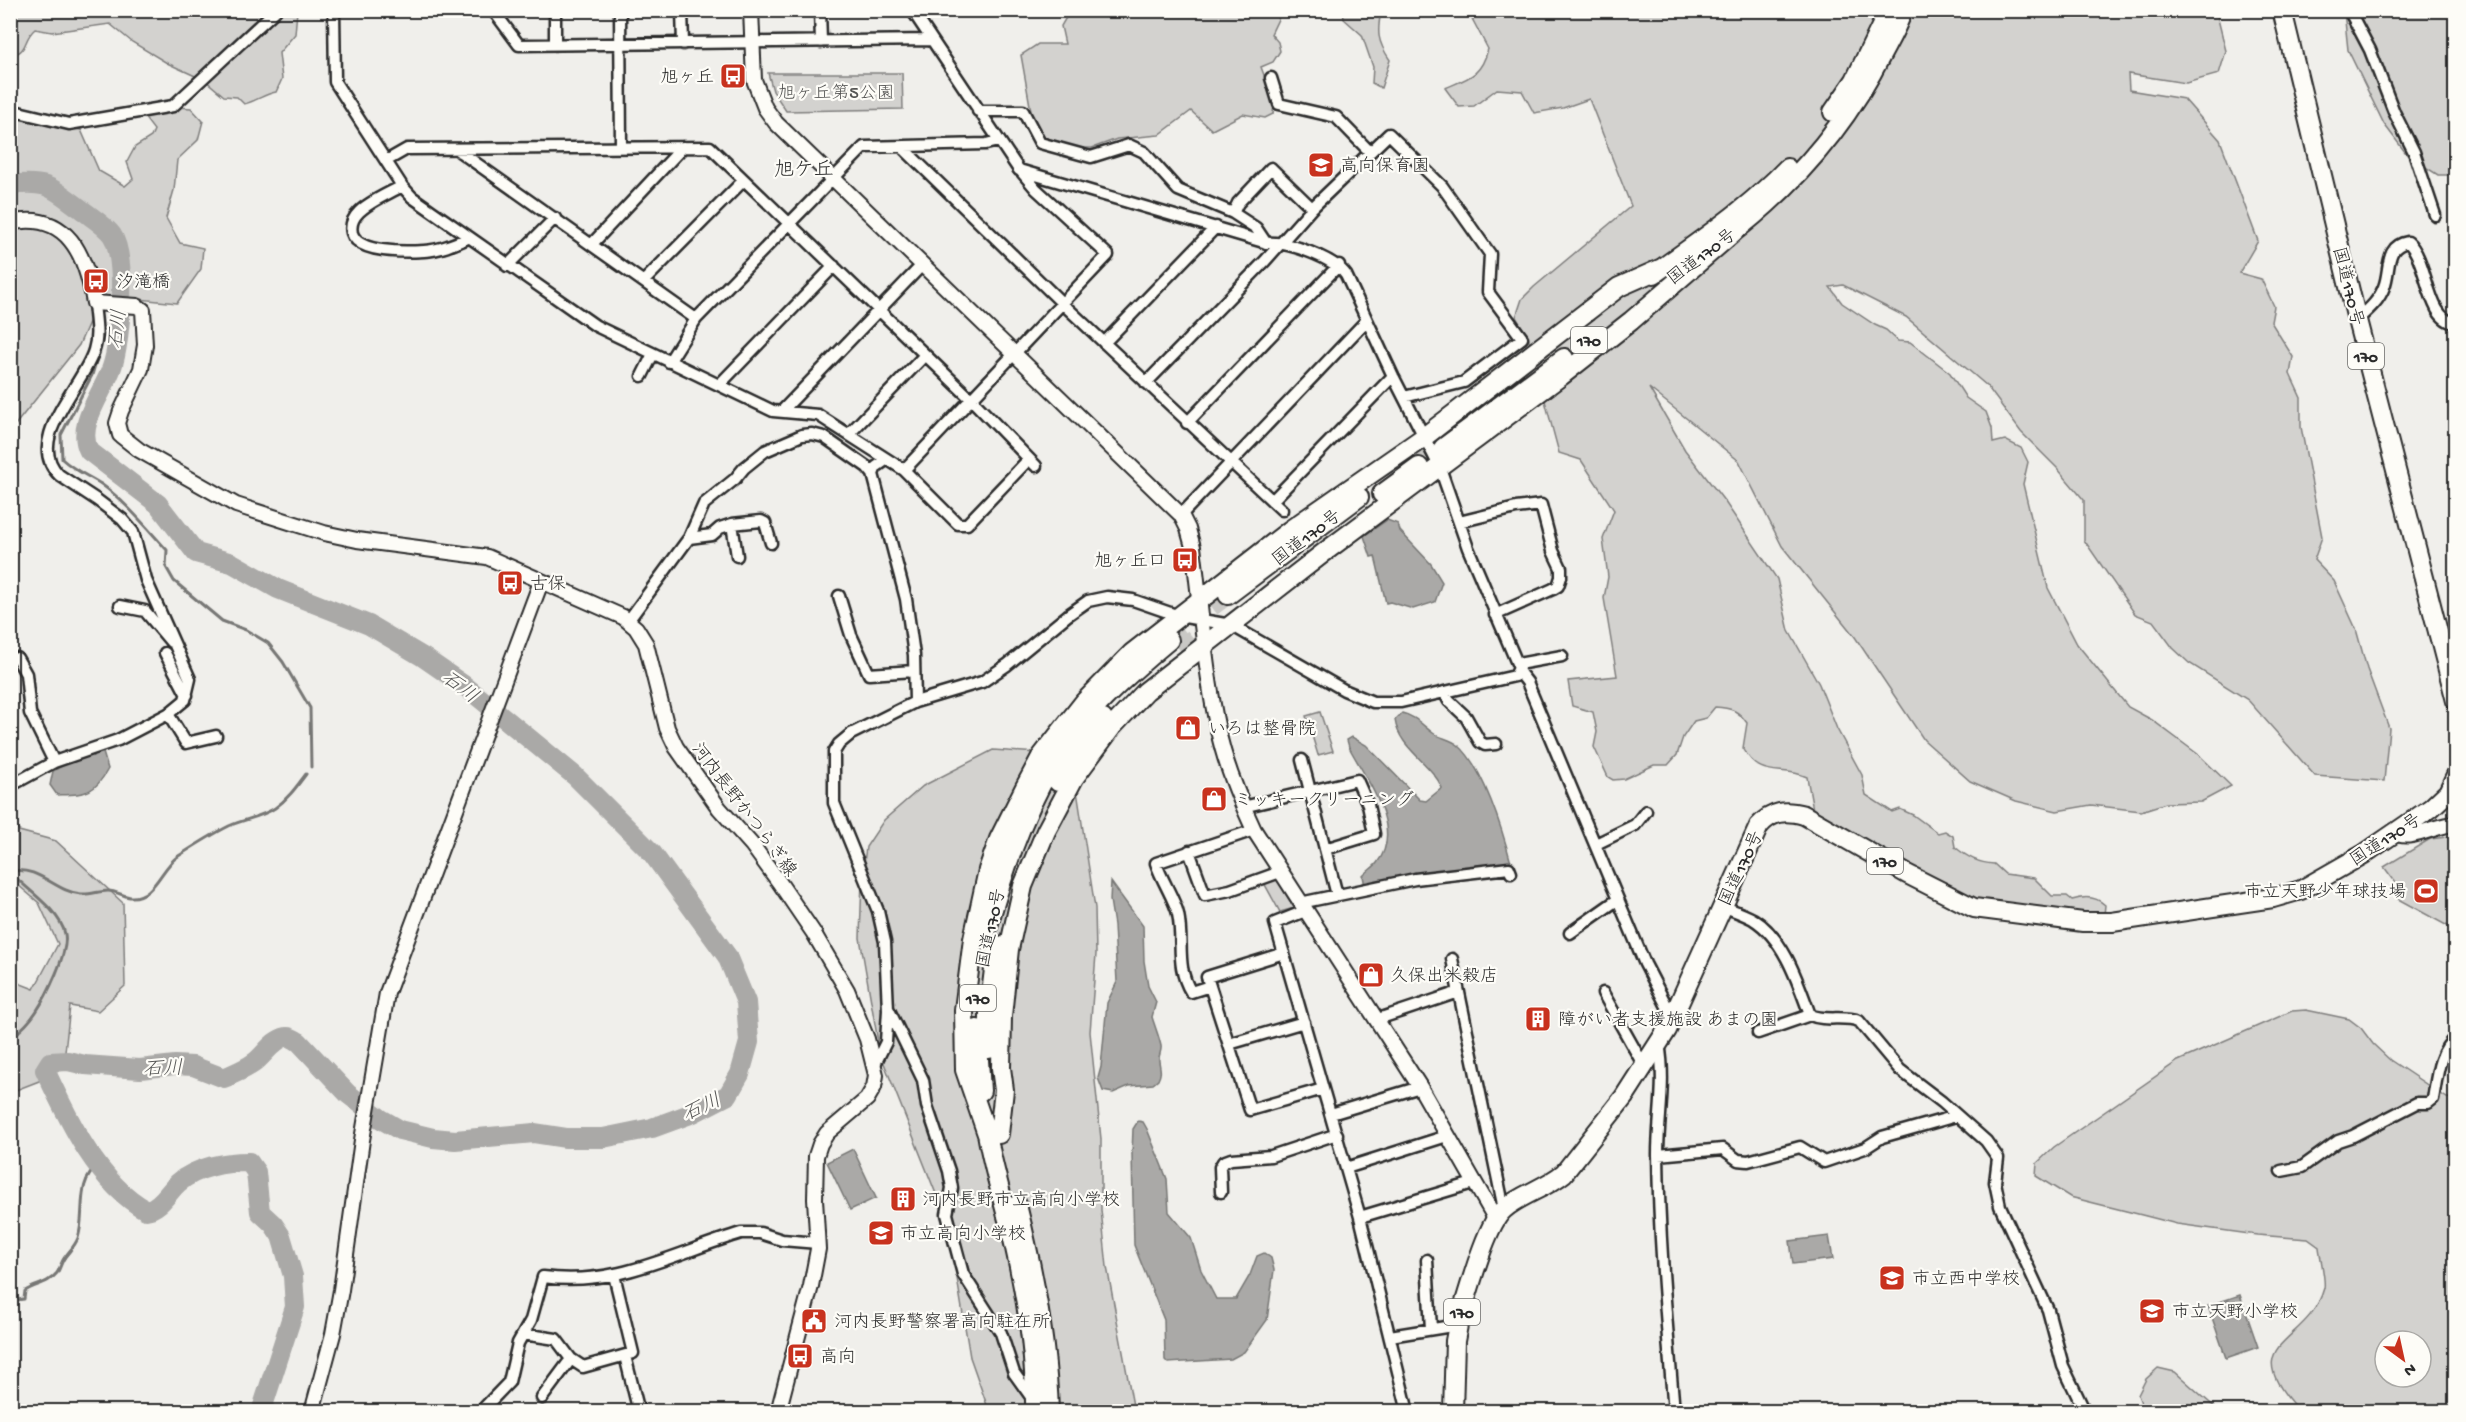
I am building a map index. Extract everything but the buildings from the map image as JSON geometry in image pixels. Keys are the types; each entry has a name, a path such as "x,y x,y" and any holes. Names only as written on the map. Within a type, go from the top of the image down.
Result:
{"highway":[{"name":"国道170号","path":"1435,441 1619,287 1662,268 1774,182 1816,137 1855,80 1889,10"},
{"name":"国道170号","path":"1435,441 1734,231 1783,191 1826,143 1866,86 1903,10"},
{"name":"国道170号","path":"2282,10 2357,320 2456,701"},
{"path":"993,1136 1004,1090 1002,1016 1009,948 1023,886 1046,831 1074,778 1112,727 1146,691 1631,321 1734,231"},
{"path":"993,1136 965,1070 964,1010 973,939 988,870 999,839 1041,757 1077,711 1132,653 1179,616 1202,611 1290,530 1435,441"},
{"name":"国道170号","path":"1231,600 1416,461"},
{"name":"国道170号","path":"1040,1408 1042,1326 1036,1291 1027,1245 993,1136 989,1010 998,945 1013,881 1036,826 1065,770 1102,719 1174,644"},
{"name":"国道170号","path":"1500,1213 1564,1173 1617,1106 1659,1044 1758,826 1767,817 1779,812 1804,815 1907,874 1974,908 2083,922 2139,920 2273,898 2301,890 2364,854 2431,808 2448,792 2456,775"},
{"name":"170","path":"1453,1412 1455,1341 1458,1325 1500,1213"}],"street":[{"path":"10,110 69,124 173,106 276,10"},
{"path":"333,10 335,82 402,186 412,197 468,238 596,326 773,411 818,415 904,470 958,524 967,524 1032,462 970,398 710,147 407,149 386,161"},
{"path":"493,10 519,45 930,40"},
{"path":"555,10 555,45"},
{"path":"620,10 621,147"},
{"path":"682,10 683,44"},
{"path":"751,10 754,80 765,108 789,138 923,264 1181,515 1191,538 1218,730 1228,769 1243,807 1254,830 1280,872 1420,1087 1473,1183 1500,1213"},
{"path":"820,10 821,42"},
{"path":"904,470 1108,255 1036,189 1019,170 912,10"},
{"path":"2349,10 2370,50 2394,112 2414,152 2435,215"},
{"path":"1271,78 1279,104 1336,117 1370,152"},
{"path":"978,111 1023,111 1040,143 1091,157 1130,145 1144,152 1178,189 1233,213 1256,228 1267,243"},
{"path":"1146,383 1265,261 1312,208 1389,134 1442,186 1490,254 1488,291 1522,338 1464,382 1404,397"},
{"path":"669,362 696,319 864,147 986,144 998,141"},
{"path":"592,244 683,147"},
{"path":"902,147 1187,423 1281,510"},
{"path":"455,149 696,319"},
{"path":"1233,213 1238,203 1271,168 1312,208"},
{"path":"1019,170 1267,243 1280,242 1339,265 1346,275 1404,397 1435,441 1440,468 1495,615 1518,668 1527,682 1645,964 1672,1018"},
{"path":"644,281 744,180"},
{"path":"402,186 366,206 357,214 352,221 351,230 358,242 367,248 424,251 452,245 468,238"},
{"path":"507,266 555,218"},
{"path":"10,223 41,220 67,237 85,263 96,303 95,349 57,418 50,434 47,451 59,475 97,500 133,532 143,573 190,679 185,700 168,714 118,740 54,762 10,786"},
{"path":"1104,343 1216,227"},
{"path":"2357,320 2370,308 2384,286 2389,257 2400,243 2408,242 2415,248 2422,263 2435,308 2443,319 2456,323"},
{"path":"782,411 923,264"},
{"path":"1187,423 1339,265"},
{"path":"720,384 834,266"},
{"name":"河内長野かつらぎ線","path":"96,303 137,306 143,310 145,345 141,369 117,423 120,435 139,450 236,505 324,533 357,540 487,557 628,621 636,628 646,644 667,728 675,747 719,808 752,845 813,932 847,990 867,1040 876,1076 874,1087 867,1099 827,1133 816,1156 815,1199 818,1243 811,1286 778,1412"},
{"path":"1181,515 1367,320"},
{"path":"642,376 653,354"},
{"path":"849,434 924,356"},
{"path":"1272,501 1393,376"},
{"path":"628,621 689,538 704,504 765,451 802,435 812,434 825,438 867,467 873,474 906,599 915,702"},
{"path":"873,474 876,467 886,460"},
{"path":"1459,522 1516,508 1540,505 1561,567 1558,586 1495,615"},
{"path":"689,538 712,535 720,528 732,524 761,521 765,523 771,543"},
{"path":"732,524 737,556"},
{"path":"312,1412 333,1334 341,1290 362,1140 387,993 541,582"},
{"path":"839,596 851,634 868,674 914,671"},
{"path":"874,1066 886,1042 888,1010 885,942 866,880 834,803 832,767 834,752 839,744 850,734 915,702 982,682 1088,601 1107,597 1133,600 1179,616"},
{"path":"120,606 145,611 165,637 176,647"},
{"path":"1202,611 1360,698 1387,703 1515,676 1518,668"},
{"path":"165,653 187,695"},
{"path":"1518,668 1562,656"},
{"path":"17,658 26,674 30,713 54,762"},
{"path":"1444,692 1449,701 1466,717 1480,742 1485,745 1496,744"},
{"path":"168,714 186,743 216,736"},
{"path":"1302,760 1337,895"},
{"path":"1243,807 1357,780 1368,805 1374,834 1325,849"},
{"path":"1596,844 1635,825 1646,812"},
{"path":"2395,833 2401,836 2410,835 2437,826 2456,824"},
{"path":"1210,986 1191,992 1183,979 1178,914 1156,863 1254,830"},
{"path":"1189,851 1205,895 1230,890 1280,872"},
{"path":"1408,1412 1360,1216 1275,922 1303,907 1337,895 1464,872 1509,868 1511,873"},
{"path":"1570,933 1617,900"},
{"path":"1722,906 1752,919 1766,930 1784,954 1810,1014 1816,1017 1849,1017 1859,1021 1900,1070 1986,1141 1998,1158 1995,1182 2000,1206 2048,1310 2063,1366 2085,1412"},
{"path":"1284,953 1207,977 1250,1110 1323,1089"},
{"path":"1452,959 1500,1213"},
{"path":"1375,1020 1459,992"},
{"path":"1603,993 1644,1066"},
{"path":"888,1010 923,1080 927,1106 949,1171 952,1188 947,1214 963,1274 1001,1333 1014,1373 1040,1408"},
{"path":"1758,1033 1810,1014"},
{"path":"1229,1044 1304,1022"},
{"path":"2281,1171 2302,1167 2338,1141 2353,1136 2417,1103 2428,1103 2433,1099 2441,1056 2448,1043 2456,1037"},
{"path":"1659,1044 1662,1077 1658,1155 1674,1412"},
{"path":"1331,1114 1420,1087"},
{"path":"1658,1155 1723,1149 1738,1160 1748,1161 1800,1147 1824,1162 1864,1148 1882,1137 1956,1116"},
{"path":"1221,1192 1220,1167 1223,1162 1231,1159 1271,1156 1336,1134"},
{"path":"1346,1168 1447,1136"},
{"path":"1360,1216 1473,1183"},
{"path":"480,1412 508,1382 518,1343 531,1320 543,1277 567,1281 614,1275 648,1267 741,1233 760,1233 782,1240 818,1243"},
{"path":"1427,1260 1431,1329"},
{"path":"523,1334 556,1339 571,1359 583,1367 633,1353 614,1275"},
{"path":"1390,1336 1458,1325"},
{"path":"625,1356 639,1412"},
{"path":"542,1398 571,1359"}],"green space":[{"path":"11,11 297,11 295,34 279,53 282,79 276,92 244,104 237,97 224,96 206,81 167,63 132,42 110,24 52,32 35,29 28,37 24,48 11,56"},
{"path":"1065,11 1279,11 1279,17 1271,34 1278,42 1280,51 1273,62 1261,67 1274,102 1273,114 1265,118 1243,114 1212,130 1191,111 1159,135 1117,139 1092,148 1070,148 1044,140 1032,117 1021,55 1038,44 1065,44 1061,26 1068,14"},
{"path":"1343,11 1381,11 1379,36 1390,60 1381,88 1372,83 1373,67 1362,35 1344,19"},
{"path":"1468,11 2216,11 2226,51 2219,74 2186,83 2128,74 2129,90 2184,99 2220,140 2258,241 2239,273 2261,279 2274,306 2271,322 2293,357 2290,374 2301,398 2301,427 2322,537 2314,560 2334,581 2356,629 2367,669 2389,728 2384,781 2315,776 2248,700 2189,663 2173,648 2153,621 2135,614 2084,540 2084,500 2057,468 2021,432 1987,386 1906,317 1843,285 1830,287 1842,303 1886,330 1898,341 1910,342 1950,373 1966,398 1986,412 1992,428 1993,443 2005,440 2021,448 2028,462 2023,484 2048,588 2077,644 2128,707 2152,720 2199,755 2231,786 2201,802 2166,803 2141,811 2091,805 2057,811 2016,801 1970,781 1924,740 1855,637 1782,546 1739,461 1649,388 1685,450 1725,502 1777,579 1789,631 1819,684 1837,729 1862,775 1866,795 1892,812 1900,809 1913,815 1938,833 1945,831 1953,836 1955,847 1973,859 1994,864 2005,874 2034,878 2052,896 2067,896 2072,900 2085,897 2098,900 2105,905 2104,915 1981,902 1923,877 1813,810 1807,777 1764,769 1757,765 1743,748 1747,723 1737,712 1730,709 1715,707 1706,718 1694,721 1683,737 1677,755 1668,765 1654,765 1624,779 1613,780 1608,777 1594,747 1597,732 1593,712 1572,706 1568,681 1617,676 1604,598 1608,577 1603,539 1614,510 1581,460 1559,453 1528,337 1516,317 1522,299 1534,287 1631,206 1589,99 1563,108 1534,113 1522,91 1497,89 1474,106 1459,107 1445,88 1478,71 1488,49"},
{"path":"2344,11 2455,11 2455,175 2438,175 2408,156 2384,124 2348,50"},
{"name":"旭ヶ丘第5公園","path":"768,73 902,73 903,109 786,111 773,91"},
{"path":"178,107 191,108 203,121 198,140 177,160 174,190 166,218 180,243 203,248 201,269 177,303 101,295 79,345 11,430 11,116 81,130 99,171 125,186 133,179 127,162 135,147 151,137 154,130 144,117 171,111"},
{"path":"1320,712 1333,751 1318,755 1306,716"},
{"path":"993,750 1053,754 1073,765 1095,908 1096,954 1090,1032 1101,1139 1101,1210 1107,1267 1134,1411 989,1411 970,1357 954,1260 942,1209 880,1053 860,938 862,879 866,847 884,820 923,786"},
{"path":"10,818 19,831 56,841 123,903 125,986 98,1011 70,1006 65,1052 39,1081 11,1092 11,980 34,989 58,944 39,903 11,879"},
{"name":"市立天野少年球技場","path":"2456,836 2455,930 2398,899 2396,883 2384,867 2430,839"},
{"path":"1275,876 1294,908 1280,912 1263,881"},
{"path":"2306,1010 2349,1019 2361,1028 2373,1044 2390,1060 2447,1098 2455,1099 2455,1411 2299,1411 2280,1387 2273,1370 2274,1356 2281,1345 2316,1307 2324,1288 2319,1247 2308,1239 2257,1235 2177,1224 2070,1197 2036,1176 2037,1163 2054,1147 2178,1061 2292,1011"},
{"path":"2158,1368 2175,1372 2219,1411 2144,1411 2138,1395 2146,1379"}],"shaded area":[{"path":"1387,520 1398,524 1400,531 1431,564 1442,582 1435,602 1413,609 1390,602 1386,603 1375,556 1371,557 1364,536"},
{"path":"1402,713 1415,719 1436,735 1455,743 1467,755 1484,783 1491,800 1511,863 1421,874 1365,886 1363,876 1377,863 1384,849 1387,834 1380,804 1347,740 1352,737 1366,745 1420,800 1426,801 1442,788 1431,771 1409,748 1398,730 1395,720"},
{"path":"102,749 108,769 98,784 82,793 57,795 50,785 53,771 76,758"},
{"path":"1111,882 1143,926 1144,961 1148,986 1156,1002 1152,1017 1161,1048 1158,1080 1153,1084 1129,1086 1113,1093 1103,1091 1098,1078 1107,1003 1117,982 1114,925 1110,900"},
{"path":"1138,1121 1143,1122 1147,1129 1167,1179 1169,1212 1191,1238 1201,1270 1216,1299 1236,1299 1250,1275 1257,1256 1264,1253 1271,1258 1274,1270 1267,1320 1244,1352 1231,1359 1168,1363 1165,1360 1164,1320 1134,1245 1132,1154 1133,1129"},
{"path":"853,1149 876,1198 850,1210 827,1162"},
{"path":"1829,1236 1833,1259 1793,1264 1790,1241"},
{"path":"2240,1295 2258,1347 2226,1358 2208,1306"}],"waterway":[{"name":"石川","path":"10,185 33,184 49,187 98,221 112,235 117,246 121,280 118,339 112,367 88,420 86,441 89,451 158,504 196,553 232,563 278,589 369,625 423,657 465,686 575,776 652,853 727,956 746,1002 749,1042 740,1074 728,1095 693,1113 652,1128 603,1138 566,1138 534,1133 455,1140 433,1138 400,1130 348,1094 299,1042 290,1037 277,1041 252,1064 224,1078 193,1066 175,1065 140,1069 85,1065 68,1061 50,1062 45,1070 86,1148 113,1184 146,1210 156,1207 178,1183 202,1169 221,1164 249,1162 256,1172 260,1212 273,1224 281,1236 293,1276 295,1307 261,1412"},
{"path":"119,316 103,338 92,375 61,435 62,459 110,491 167,550 166,567 174,581 222,621 246,630 268,643 283,662 310,708 311,767"},
{"path":"10,1039 21,1030 40,1005 56,974 65,942 65,934 57,917 43,901 13,875 12,871 31,872 72,892 84,894 108,891 130,897 138,896 151,888 171,862 183,853 229,826 275,808 306,774"},
{"path":"10,1301 24,1299 25,1291 46,1282 57,1273 78,1238 86,1181 98,1166"}],"tunnel":[{"path":"1413,456 1437,438"},
{"path":"1169,640 1228,595"},
{"path":"1179,649 1214,621"}],"place":[{"name":"旭ヶ丘","path":"733,76"},
{"name":"高向保育園","path":"1321,165"},
{"name":"汐滝橋","path":"96,281"},
{"name":"旭ヶ丘口","path":"1185,560"},
{"name":"古保","path":"510,583"},
{"name":"いろは整骨院","path":"1188,728"},
{"name":"ミッキークリーニング","path":"1214,799"},
{"name":"市立天野少年球技場","path":"2426,891"},
{"name":"久保出米穀店","path":"1371,975"},
{"name":"障がい者支援施設 あまの園","path":"1538,1019"},
{"name":"河内長野市立高向小学校","path":"903,1199"},
{"name":"市立高向小学校","path":"881,1233"},
{"name":"市立西中学校","path":"1892,1278"},
{"name":"市立天野小学校","path":"2152,1311"},
{"name":"河内長野警察署高向駐在所","path":"814,1321"},
{"name":"高向","path":"800,1356"}],"district":[{"name":"旭ケ丘","path":"804,168"}]}
